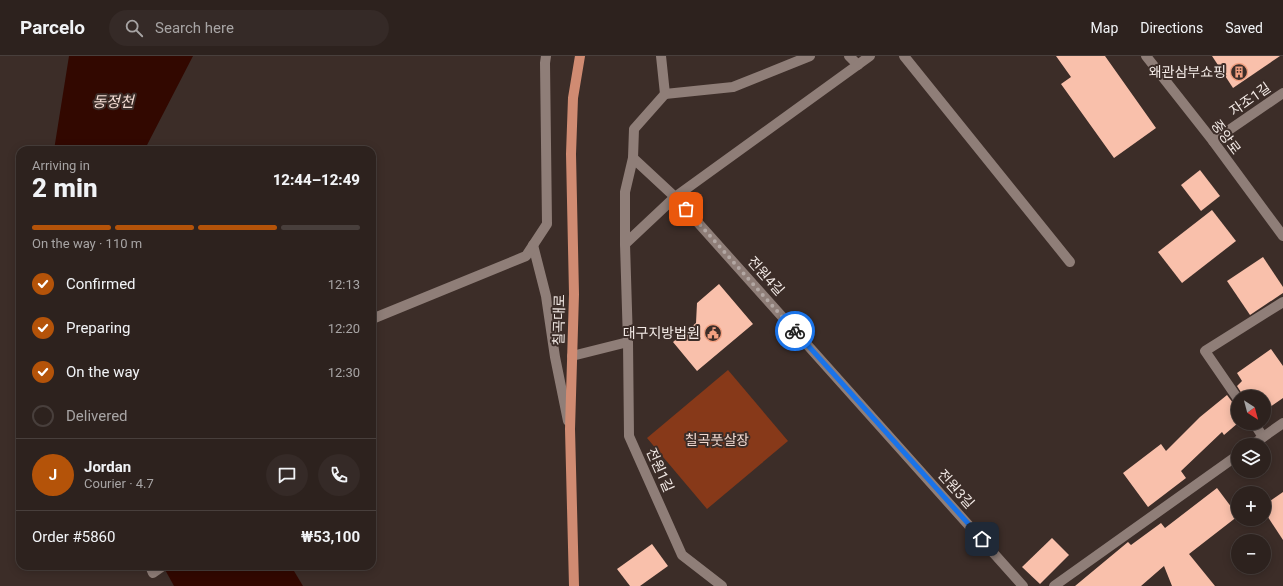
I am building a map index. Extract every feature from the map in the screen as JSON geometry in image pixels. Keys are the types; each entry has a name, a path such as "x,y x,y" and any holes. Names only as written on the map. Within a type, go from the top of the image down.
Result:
{"main road":[{"name":"칠곡대로","path":"574,586 570,429 574,294 571,154 573,98 580,56"}],"street":[{"path":"376,317 526,256 547,224 546,56"},
{"path":"661,56 665,94 733,87 810,56"},
{"path":"849,56 858,65"},
{"path":"625,244 675,197 870,56"},
{"path":"904,56 1070,262"},
{"name":"중앙로","path":"1146,56 1213,141 1283,236"},
{"name":"자조1길","path":"1213,141 1283,93"},
{"name":"전원1길","path":"665,94 634,129 633,158 625,192 630,436 682,555 722,586"},
{"name":"전원4길","path":"633,158 675,197 867,411"},
{"path":"533,245 546,296 555,357 570,429"},
{"path":"1232,390 1205,351 1283,302"},
{"path":"572,356 628,342"},
{"name":"전원3길","path":"867,411 1023,586"},
{"path":"1259,430 1264,437 1283,423"},
{"path":"1054,586 1231,460"}],"green space":[{"name":"칠곡풋살장","path":"728,370 788,441 707,509 647,438"}],"water":[{"name":"동정천","path":"69,56 193,56 147,146 55,146"},
{"path":"165,570 293,570 303,586 174,586"}],"building":[{"path":"1056,56 1105,56 1156,128 1114,158 1061,84 1071,77"},
{"name":"왜관삼부쇼핑","path":"1212,56 1280,56 1233,88"},
{"path":"1200,170 1220,196 1201,211 1181,185"},
{"path":"1212,210 1236,241 1182,283 1158,252"},
{"path":"1263,257 1283,287 1283,293 1250,315 1227,281"},
{"name":"대구지방법원","path":"719,284 753,324 697,371 673,342 696,323 697,303"},
{"path":"1271,349 1283,366 1283,398 1271,406 1271,390 1240,390 1237,386 1242,381 1237,373"},
{"path":"1227,395 1231,400 1231,429 1224,435 1222,432 1181,471 1186,478 1148,507 1123,473 1161,444 1166,451 1200,417"},
{"path":"1217,488 1231,507 1231,521 1189,554 1215,586 1172,586 1164,566 1141,586 1075,586 1128,542 1131,545 1161,523 1165,528"},
{"path":"1283,492 1283,540 1271,522 1271,500"},
{"path":"1052,538 1069,555 1040,584 1022,567"},
{"path":"652,544 668,566 640,586 630,586 617,569"}],"way so far":[{"path":"686,209 795,331"}],"place":[{"name":"왜관삼부쇼핑","path":"1239,72"},
{"name":"대구지방법원","path":"713,333"}],"route":[{"path":"795,331 982,539"}]}
